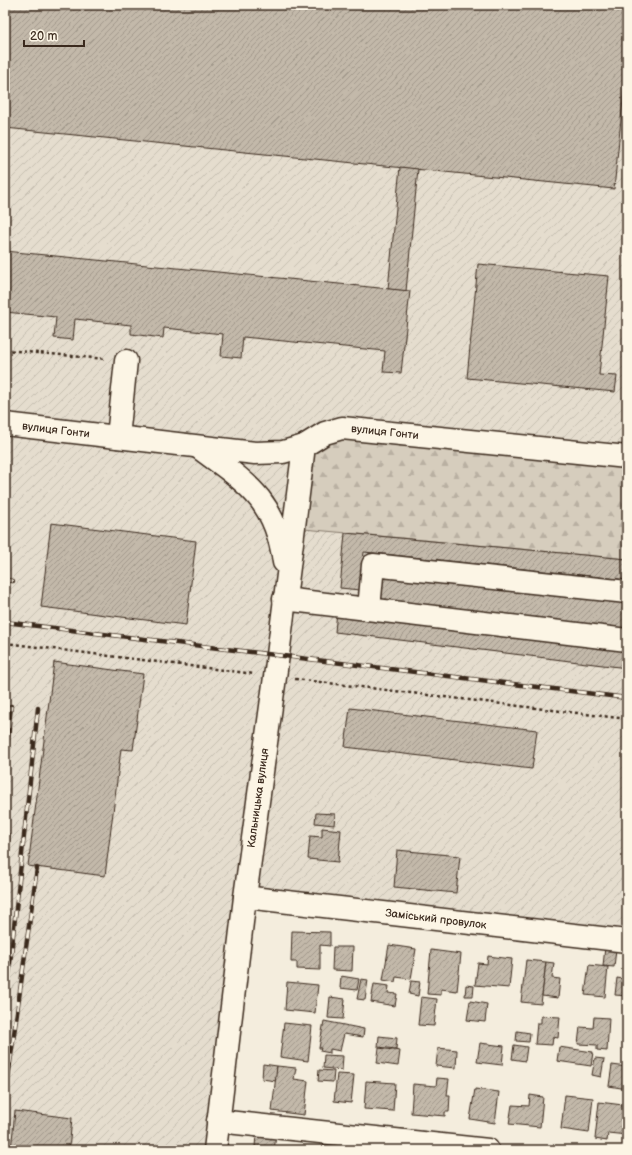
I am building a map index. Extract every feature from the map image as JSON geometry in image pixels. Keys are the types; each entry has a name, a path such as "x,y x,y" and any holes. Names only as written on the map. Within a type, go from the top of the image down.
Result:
{"street":[{"path":"118,437 126,361"},
{"name":"вулиця Гонти","path":"5,424 255,453 283,452 304,446 325,433 342,428 627,456"},
{"path":"198,446 246,483 260,498 273,519 282,547 285,589 369,609 627,640"},
{"name":"Кальницька вулиця","path":"215,1150 245,897 275,677 304,446"},
{"path":"369,609 373,565 627,592"},
{"name":"Заміський провулок","path":"245,897 627,941"},
{"path":"218,1121 462,1149 488,1150"}],"path":[{"path":"5,350 126,361"},
{"path":"5,644 627,719"}],"shaded area":[{"path":"5,5 627,5 627,940 244,896 214,1150 5,1150"}],"green space":[{"path":"325,433 627,457 627,559 293,528 304,446"}],"building":[{"path":"5,5 627,5 627,60 614,189 5,128"},
{"path":"400,167 418,169 406,291 388,289"},
{"path":"5,251 410,291 401,373 383,372 385,351 243,337 241,358 221,356 223,334 164,328 163,338 131,334 131,325 75,319 73,340 54,338 56,317 5,312"},
{"path":"478,264 609,276 599,375 617,376 615,392 467,378"},
{"path":"51,523 196,541 186,625 41,607"},
{"path":"345,533 627,559 627,580 364,552 360,590 340,588"},
{"path":"381,574 627,602 627,632 378,602"},
{"path":"337,611 627,646 627,668 335,632"},
{"path":"54,662 143,674 133,750 121,749 105,876 28,866"},
{"path":"350,708 537,730 532,769 345,747"},
{"path":"627,812 627,849 624,849"},
{"path":"316,813 335,814 334,825 315,823"},
{"path":"322,828 341,830 338,862 308,859 310,836 322,837"},
{"path":"5,833 10,834 6,871 5,871"},
{"path":"397,850 460,856 456,893 394,887"},
{"path":"292,931 330,932 330,946 320,945 320,970 297,969 297,962 291,962"},
{"path":"389,945 416,949 411,979 396,977 395,982 383,980"},
{"path":"333,947 353,947 352,971 332,970"},
{"path":"605,947 616,949 614,967 603,966"},
{"path":"431,950 461,954 457,991 441,989 441,995 427,994"},
{"path":"488,956 512,959 509,988 475,985 478,963 487,964"},
{"path":"526,960 546,962 541,1004 521,1002"},
{"path":"546,962 554,963 552,978 560,979 558,998 542,996"},
{"path":"589,965 608,967 605,997 585,995"},
{"path":"624,970 627,971 627,996 615,995 617,978 623,979"},
{"path":"341,976 359,979 357,990 340,988"},
{"path":"361,979 368,980 365,1000 357,999"},
{"path":"411,981 420,982 418,996 409,994"},
{"path":"287,982 318,985 315,1013 285,1010"},
{"path":"374,984 389,986 388,993 397,994 395,1006 371,1002"},
{"path":"466,985 474,986 473,996 465,996"},
{"path":"330,997 345,999 343,1019 328,1018"},
{"path":"421,997 437,999 434,1026 418,1025"},
{"path":"470,1001 487,1004 485,1022 467,1020"},
{"path":"541,1016 560,1017 558,1038 553,1037 552,1045 535,1044 537,1023 541,1023"},
{"path":"594,1017 609,1018 607,1051 597,1050 597,1045 578,1044 580,1027 593,1028"},
{"path":"324,1021 364,1029 363,1037 344,1034 340,1051 330,1049 330,1053 320,1051 321,1048 319,1048"},
{"path":"284,1023 312,1026 308,1061 280,1057"},
{"path":"517,1031 530,1033 529,1042 516,1041"},
{"path":"379,1036 397,1038 396,1049 378,1047"},
{"path":"480,1043 504,1046 502,1065 477,1062"},
{"path":"514,1045 527,1047 525,1061 512,1059"},
{"path":"559,1047 593,1052 591,1066 557,1061"},
{"path":"379,1048 400,1051 398,1066 377,1063"},
{"path":"438,1048 457,1050 456,1068 436,1066"},
{"path":"324,1055 343,1056 342,1070 323,1068"},
{"path":"595,1058 604,1059 601,1077 592,1075"},
{"path":"263,1064 277,1066 276,1081 262,1079"},
{"path":"612,1065 627,1067 627,1089 609,1086"},
{"path":"277,1066 296,1068 294,1079 308,1081 304,1115 272,1111"},
{"path":"319,1070 334,1071 333,1082 318,1081"},
{"path":"337,1074 354,1075 351,1103 334,1101"},
{"path":"437,1078 449,1079 447,1095 450,1095 449,1112 445,1112 445,1116 411,1113 413,1084 436,1086"},
{"path":"366,1081 395,1083 393,1111 364,1109"},
{"path":"475,1089 499,1092 495,1123 470,1119"},
{"path":"530,1095 543,1097 540,1127 509,1124 512,1105 529,1106"},
{"path":"565,1095 593,1098 589,1133 561,1129"},
{"path":"624,1098 627,1099 627,1135 608,1133 607,1141 595,1139 599,1102 623,1105"},
{"path":"15,1111 72,1118 69,1150 11,1150"},
{"path":"256,1134 276,1136 274,1150 255,1147"},
{"path":"359,1147 373,1149 373,1150 358,1150"}],"railway":[{"path":"5,580 13,581"},
{"path":"5,622 627,698"},
{"path":"5,764 11,706"},
{"path":"5,1009 38,708"},
{"path":"5,1099 37,868"}]}
